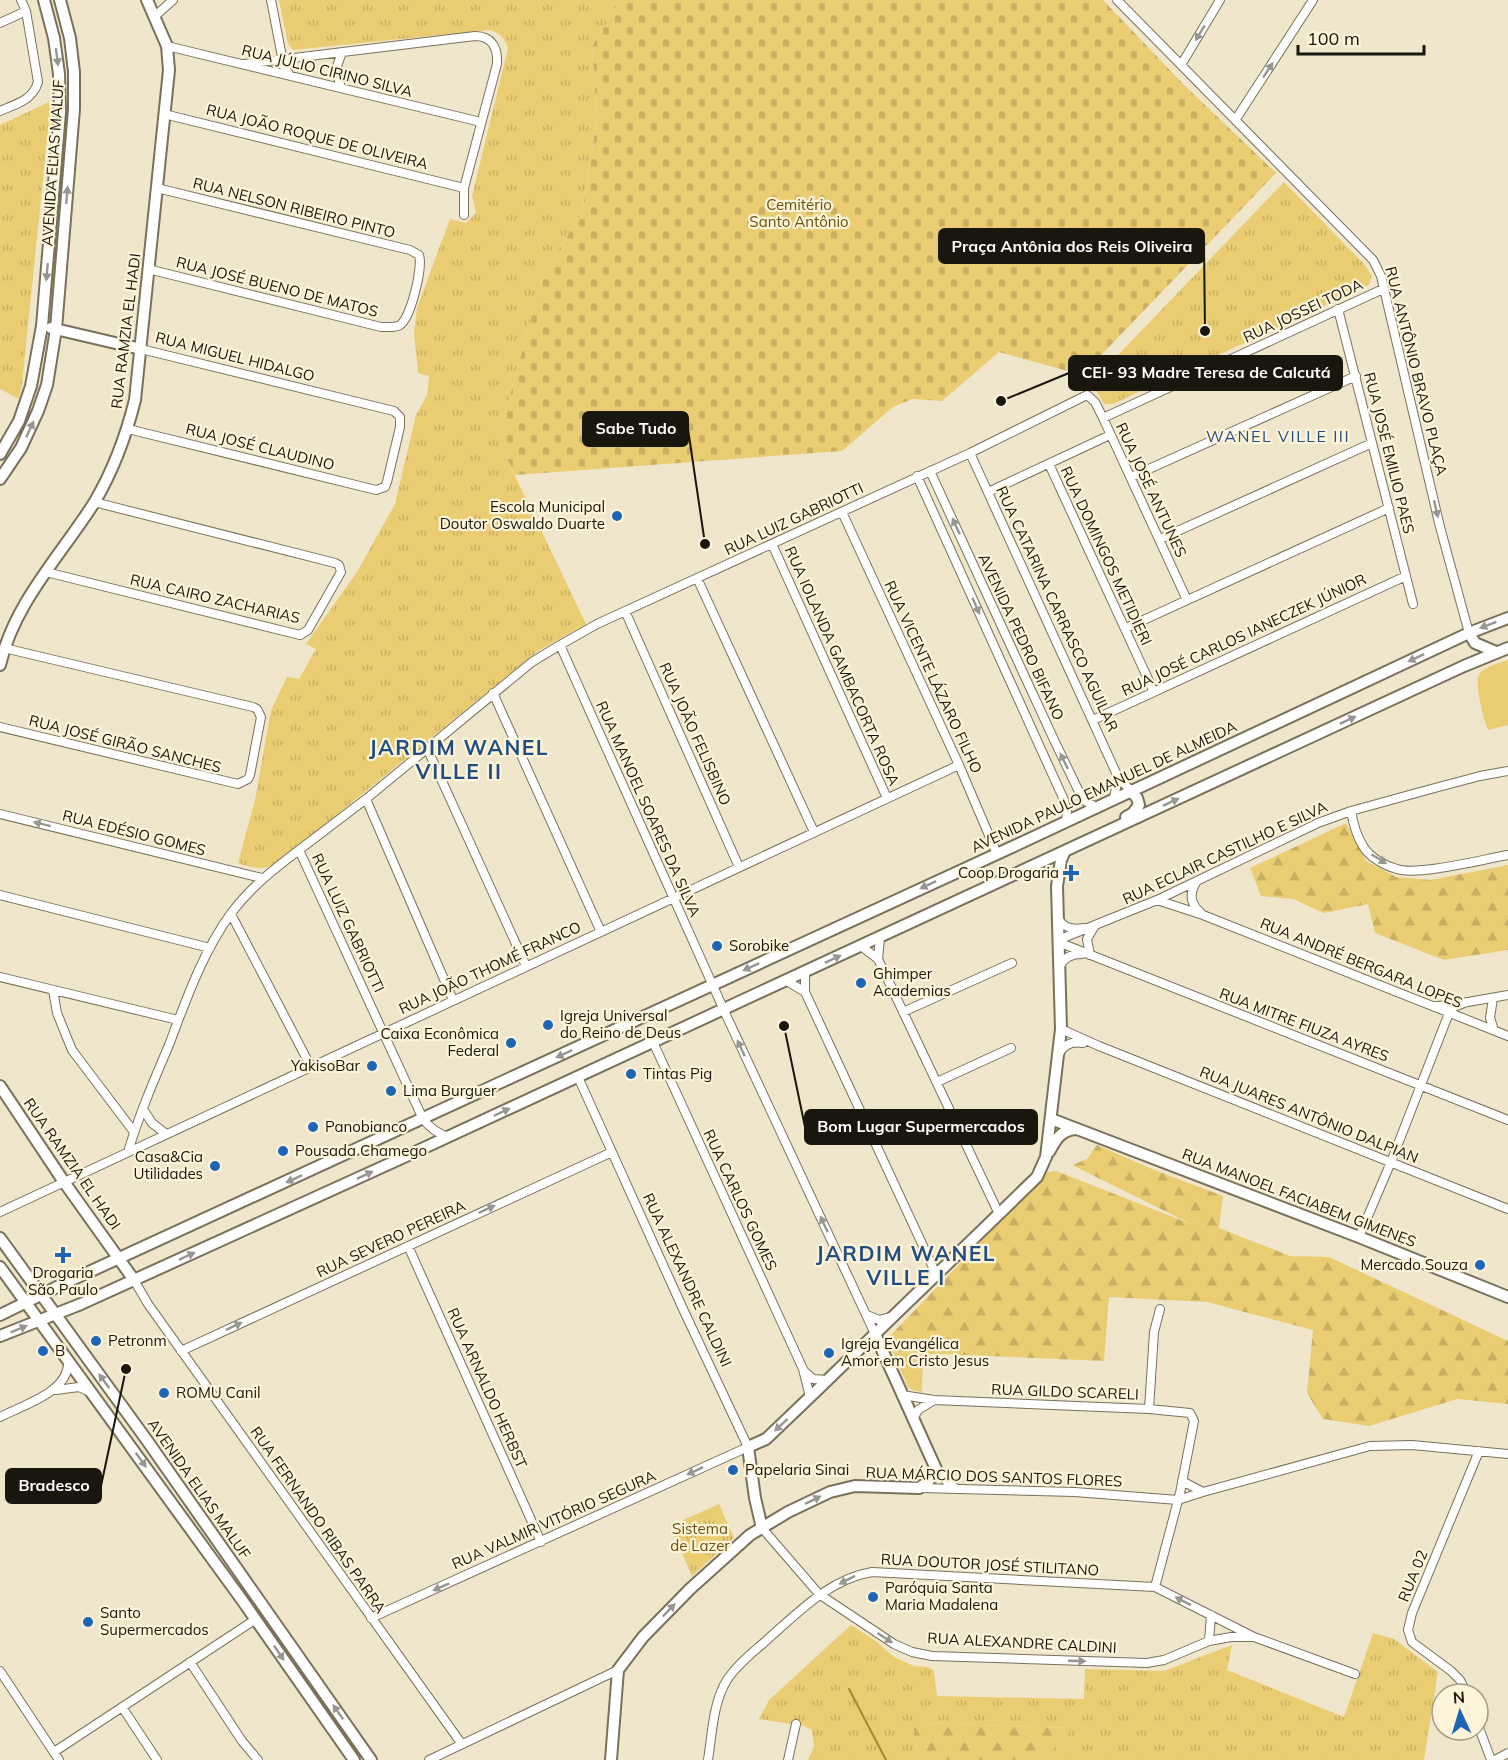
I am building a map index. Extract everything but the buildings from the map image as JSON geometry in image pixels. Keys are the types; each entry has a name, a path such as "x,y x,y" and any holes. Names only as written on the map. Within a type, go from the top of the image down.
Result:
{"main road":[{"name":"AVENIDA ELIAS MALUF","path":"0,454 19,421 31,386 42,326 60,112 59,74 54,38 44,0"},
{"name":"AVENIDA ELIAS MALUF","path":"0,478 21,448 38,411 47,385 56,329 74,109 71,49 60,0"},
{"path":"147,0 167,46"},
{"name":"RUA RAMZIA EL HADI","path":"0,665 2,647 18,616 94,502 128,429 135,400 141,349 169,70 167,46"},
{"path":"42,326 56,329"},
{"name":"RUA MIGUEL HIDALGO","path":"56,329 141,349"},
{"name":"AVENIDA PAULO EMANUEL DE ALMEIDA","path":"0,1316 1469,633 1508,618"},
{"path":"1469,633 1475,643 1496,652"},
{"path":"0,1336 134,1280 449,1137 1508,648"},
{"path":"1080,845 1100,830 1136,810 1139,801 1131,790"},
{"path":"1046,1157 1061,1035 1057,886 1060,860 1064,853"},
{"path":"1034,867 1040,866 1049,870 1057,886"},
{"name":"RUA RAMZIA EL HADI","path":"0,1086 119,1259"},
{"name":"RUA MANOEL FACIABEM GIMENES","path":"1051,1119 1359,1237 1508,1297"},
{"path":"748,1447 766,1438 830,1379 1037,1177 1058,1136 1069,1129 1079,1129"},
{"name":"AVENIDA ELIAS MALUF","path":"0,1238 146,1439 371,1760"},
{"path":"119,1259 134,1280"},
{"name":"AVENIDA ELIAS MALUF","path":"0,1267 256,1619 354,1760"},
{"path":"875,1334 936,1469 928,1482 920,1488"},
{"path":"858,1351 865,1349 875,1351 888,1361"},
{"path":"106,1413 120,1411 146,1439"},
{"name":"RUA ALEXANDRE CALDINI","path":"748,1447 755,1498 762,1527"},
{"name":"RUA MÁRCIO DOS SANTOS FLORES","path":"618,1670 690,1589 762,1527 830,1492 855,1486 920,1488"},
{"path":"755,1498 762,1509 771,1513 788,1512"},
{"path":"611,1760 618,1670"}],"street":[{"path":"0,111 29,98 38,82 26,11 21,0"},
{"path":"154,17 173,0"},
{"path":"271,0 284,67 290,75"},
{"name":"RUA ANTÔNIO BRAVO PLAÇA","path":"1117,0 1369,254 1381,276 1440,527 1469,633"},
{"path":"1181,65 1220,0"},
{"path":"1236,119 1313,0"},
{"path":"0,23 26,11"},
{"path":"244,64 475,36 485,37 494,44 497,64 464,188 464,215"},
{"name":"RUA JÚLIO CIRINO SILVA","path":"167,46 481,122"},
{"path":"341,88 336,69 342,52"},
{"name":"RUA JOÃO ROQUE DE OLIVEIRA","path":"164,114 464,188"},
{"name":"RUA NELSON RIBEIRO PINTO","path":"157,188 410,250 419,255 410,310 407,319 400,325"},
{"name":"RUA JOSÉ BUENO DE MATOS","path":"148,269 381,327 400,325"},
{"name":"RUA JOSSEI TODA","path":"1103,418 1383,288"},
{"name":"RUA JOSÉ EMILIO PAES","path":"1338,309 1413,604"},
{"name":"RUA MIGUEL HIDALGO","path":"141,349 394,411 401,422 385,487"},
{"path":"1131,477 1356,376"},
{"name":"RUA JOSÉ ANTUNES","path":"1087,395 1095,402 1103,418 1187,600"},
{"name":"RUA LUIZ GABRIOTTI","path":"423,1119 299,850 366,799 532,662 560,645 597,624 970,453 1087,395"},
{"name":"RUA JOSÉ CLAUDINO","path":"128,429 376,490 385,487"},
{"path":"988,492 1110,435"},
{"path":"1160,539 1372,442"},
{"name":"RUA CATARINA CARRASCO AGUILAR","path":"970,453 1118,777 1131,790"},
{"name":"RUA DOMINGOS METIDIERI","path":"1049,464 1154,692"},
{"name":"AVENIDA PEDRO BIFANO","path":"930,471 1083,800 1096,807"},
{"name":"AVENIDA PEDRO BIFANO","path":"917,476 1064,800 1067,812 1066,821"},
{"name":"RUA CAIRO ZACHARIAS","path":"46,572 300,635 308,630 340,576 341,568 335,563 94,502"},
{"path":"1126,628 1389,508"},
{"name":"RUA VICENTE LÁZARO FILHO","path":"842,512 959,765 997,854"},
{"name":"RUA IOLANDA GAMBACORTA ROSA","path":"772,544 887,798"},
{"name":"RUA JOSÉ CARLOS IANECZEK JÚNIOR","path":"1093,720 1406,576"},
{"path":"697,578 814,832"},
{"name":"RUA JOÃO FELISBINO","path":"625,611 739,867"},
{"name":"RUA MANOEL SOARES DA SILVA","path":"560,645 712,985"},
{"name":"RUA JOSÉ GIRÃO SANCHES","path":"0,727 232,784 244,783 250,775 261,721 260,712 253,707 2,647"},
{"path":"494,693 600,932"},
{"path":"1041,748 1055,742"},
{"path":"427,748 526,966"},
{"name":"RUA JOÃO THOMÉ FRANCO","path":"0,1212 959,765"},
{"name":"RUA ECLAIR CASTILHO E SILVA","path":"1058,941 1177,891 1318,823 1351,811 1480,776 1508,771"},
{"path":"1114,798 1118,777"},
{"path":"366,799 453,1000"},
{"path":"1351,811 1355,831 1364,848 1376,859 1399,870 1427,870 1508,855"},
{"name":"RUA EDÉSIO GOMES","path":"0,814 262,878"},
{"path":"128,1152 178,1020 210,948 231,914 262,878 299,850"},
{"path":"1192,904 1192,893 1197,881"},
{"path":"1175,906 1170,899 1177,891"},
{"name":"RUA ANDRÉ BERGARA LOPES","path":"1177,891 1203,915"},
{"path":"0,895 210,948"},
{"name":"RUA ANDRÉ BERGARA LOPES","path":"1157,900 1203,915 1508,1036"},
{"path":"231,914 311,1067"},
{"name":"RUA ECLAIR CASTILHO E SILVA","path":"1057,916 1060,923 1066,927 1080,929 1094,927"},
{"path":"1059,972 1061,963 1071,955 1090,955 1087,939 1094,927"},
{"path":"878,959 880,938"},
{"name":"RUA MITRE FIUZA AYRES","path":"1058,941 1508,1120"},
{"path":"861,946 878,959 999,1214"},
{"path":"903,1012 1012,963"},
{"path":"805,973 806,992 937,1276"},
{"path":"0,977 178,1020"},
{"path":"787,981 806,992"},
{"path":"712,985 875,1334"},
{"path":"53,990 59,1021 72,1050 134,1132"},
{"path":"1432,1006 1508,995"},
{"path":"1493,998 1490,1018 1494,1030"},
{"path":"1359,1237 1449,1013 1454,1007 1464,1003"},
{"name":"RUA JUARES ANTÔNIO DALPIAN","path":"1061,1035 1099,1046"},
{"name":"RUA JUARES ANTÔNIO DALPIAN","path":"1061,1035 1099,1046 1508,1209"},
{"path":"1059,1056 1062,1048 1076,1041"},
{"name":"RUA CARLOS GOMES","path":"653,1042 803,1370 810,1397"},
{"path":"936,1082 1011,1048"},
{"name":"RUA ALEXANDRE CALDINI","path":"578,1077 682,1309 748,1447"},
{"path":"143,1109 152,1123 166,1134"},
{"path":"423,1119 432,1129 449,1137"},
{"name":"RUA SEVERO PEREIRA","path":"181,1351 612,1152"},
{"name":"RUA ARNALDO HERBST","path":"408,1246 541,1542"},
{"name":"RUA FERNANDO RIBAS PARRA","path":"134,1280 181,1351 461,1743"},
{"path":"1149,1409 1154,1332 1160,1309"},
{"path":"867,1315 879,1320 894,1316"},
{"path":"0,1417 54,1390 63,1382 68,1373 68,1360"},
{"path":"803,1370 813,1379 824,1381 830,1379"},
{"path":"54,1390 79,1387 91,1392"},
{"name":"RUA GILDO SCARELI","path":"902,1395 934,1400 1149,1409 1190,1413 1193,1417 1182,1481"},
{"path":"913,1419 918,1410 934,1400"},
{"name":"RUA MÁRCIO DOS SANTOS FLORES","path":"920,1488 1076,1492 1178,1500 1370,1446 1412,1445 1508,1454"},
{"name":"RUA VALMIR VITÓRIO SEGURA","path":"371,1618 748,1447"},
{"name":"RUA 02","path":"1461,1682 1451,1671 1412,1642 1408,1630 1409,1622 1479,1450"},
{"path":"936,1469 946,1482 958,1490"},
{"path":"1155,1587 1182,1481 1203,1492"},
{"name":"RUA ALEXANDRE CALDINI","path":"762,1527 819,1594 894,1644 912,1652 932,1656 1147,1663 1164,1660 1209,1641 1231,1637 1254,1637"},
{"name":"RUA DOUTOR JOSÉ STILITANO","path":"708,1760 720,1697 727,1681 740,1664 819,1594 856,1575 872,1572 1155,1587 1254,1637 1355,1674"},
{"path":"1209,1641 1211,1616"},
{"path":"54,1752 256,1619"},
{"path":"190,1662 242,1741 258,1760"},
{"path":"429,1760 618,1670"},
{"path":"0,1671 59,1760"},
{"path":"122,1707 157,1760"},
{"path":"788,1760 796,1724"},
{"path":"1485,1742 1493,1760 1508,1754"}],"green space":[{"path":"279,0 624,0 618,4 592,46 597,118 582,213 542,276 498,440 586,624 538,651 275,865 261,868 238,863 255,800 271,710 287,677 299,679 316,649 306,644 357,572 395,504 416,415 427,395 429,376 418,373 414,333 417,308 450,219 466,223 476,213 472,196 508,48 501,36 489,30 293,50 288,44"},
{"name":"Cemitério Santo Antônio","path":"624,0 1103,0 1183,84 1276,173 1082,375 999,352 942,401 912,399 893,407 842,451 515,475 498,440 542,276 582,213 597,118 592,46 618,4"},
{"path":"49,102 50,111 19,399 0,389 0,125"},
{"path":"1284,182 1364,264 1372,276 1369,285 1113,404 1104,404 1095,389 1096,378"},
{"path":"1508,660 1508,725 1488,730 1480,700 1479,676 1487,668"},
{"path":"1346,823 1366,861 1396,877 1430,880 1508,865 1508,950 1444,960 1375,933 1368,904 1324,913 1293,899 1261,896 1250,868"},
{"path":"1097,1145 1223,1196 1219,1228 1290,1256 1329,1257 1508,1341 1508,1404 1457,1399 1369,1426 1323,1419 1307,1393 1313,1330 1207,1302 1109,1297 1104,1361 893,1352 890,1336 1046,1172 1056,1171 1191,1224 1072,1165 1087,1159"},
{"path":"893,1352 923,1354 922,1392 908,1387"},
{"name":"Sistema de Lazer","path":"719,1504 734,1538 692,1576 670,1526"},
{"path":"851,1625 876,1641 894,1657 914,1666 928,1667 934,1671 937,1696 1084,1699 1085,1669 1164,1671 1232,1645 1227,1670 1344,1717 1373,1633 1394,1639 1438,1672 1436,1682 1430,1682 1430,1722 1424,1760 1033,1760 1061,1744 1072,1728 920,1723 914,1727 915,1742 921,1754 929,1760 808,1760 814,1746 812,1730 804,1726 759,1719 769,1700"},
{"path":"919,1723 1073,1728 1061,1744 1033,1760 929,1760 921,1754 915,1742 914,1727"}],"waterway":[{"path":"849,1689 886,1760"}],"place":[{"name":"Praça Antônia dos Reis Oliveira","path":"1205,331"},
{"name":"CEI- 93 Madre Teresa de Calcutá","path":"1001,401"},
{"name":"Escola Municipal Doutor Oswaldo Duarte","path":"617,516"},
{"name":"Sabe Tudo","path":"705,544"},
{"name":"Coop Drogaria","path":"1071,873"},
{"name":"Sorobike","path":"717,946"},
{"name":"Ghimper Academias","path":"861,983"},
{"name":"Igreja Universal do Reino de Deus","path":"548,1025"},
{"name":"Bom Lugar Supermercados","path":"784,1026"},
{"name":"Caixa Econômica Federal","path":"511,1043"},
{"name":"YakisoBar","path":"372,1066"},
{"name":"Tintas Pig","path":"631,1074"},
{"name":"Lima Burguer","path":"391,1091"},
{"name":"Panobianco","path":"313,1127"},
{"name":"Pousada Chamego","path":"283,1151"},
{"name":"Casa&Cia Utilidades","path":"215,1166"},
{"name":"Drogaria São Paulo","path":"63,1255"},
{"name":"Mercado Souza","path":"1480,1265"},
{"name":"Petronm","path":"96,1341"},
{"name":"B","path":"43,1351"},
{"name":"Igreja Evangélica Amor em Cristo Jesus","path":"829,1353"},
{"name":"Bradesco","path":"126,1369"},
{"name":"ROMU Canil","path":"164,1393"},
{"name":"Papelaria Sinai","path":"733,1470"},
{"name":"Paróquia Santa Maria Madalena","path":"873,1597"},
{"name":"Santo Supermercados","path":"88,1622"}],"district":[{"name":"WANEL VILLE III","path":"1278,436"},
{"name":"JARDIM WANEL VILLE II","path":"459,760"},
{"name":"JARDIM WANEL VILLE I","path":"906,1266"}]}
